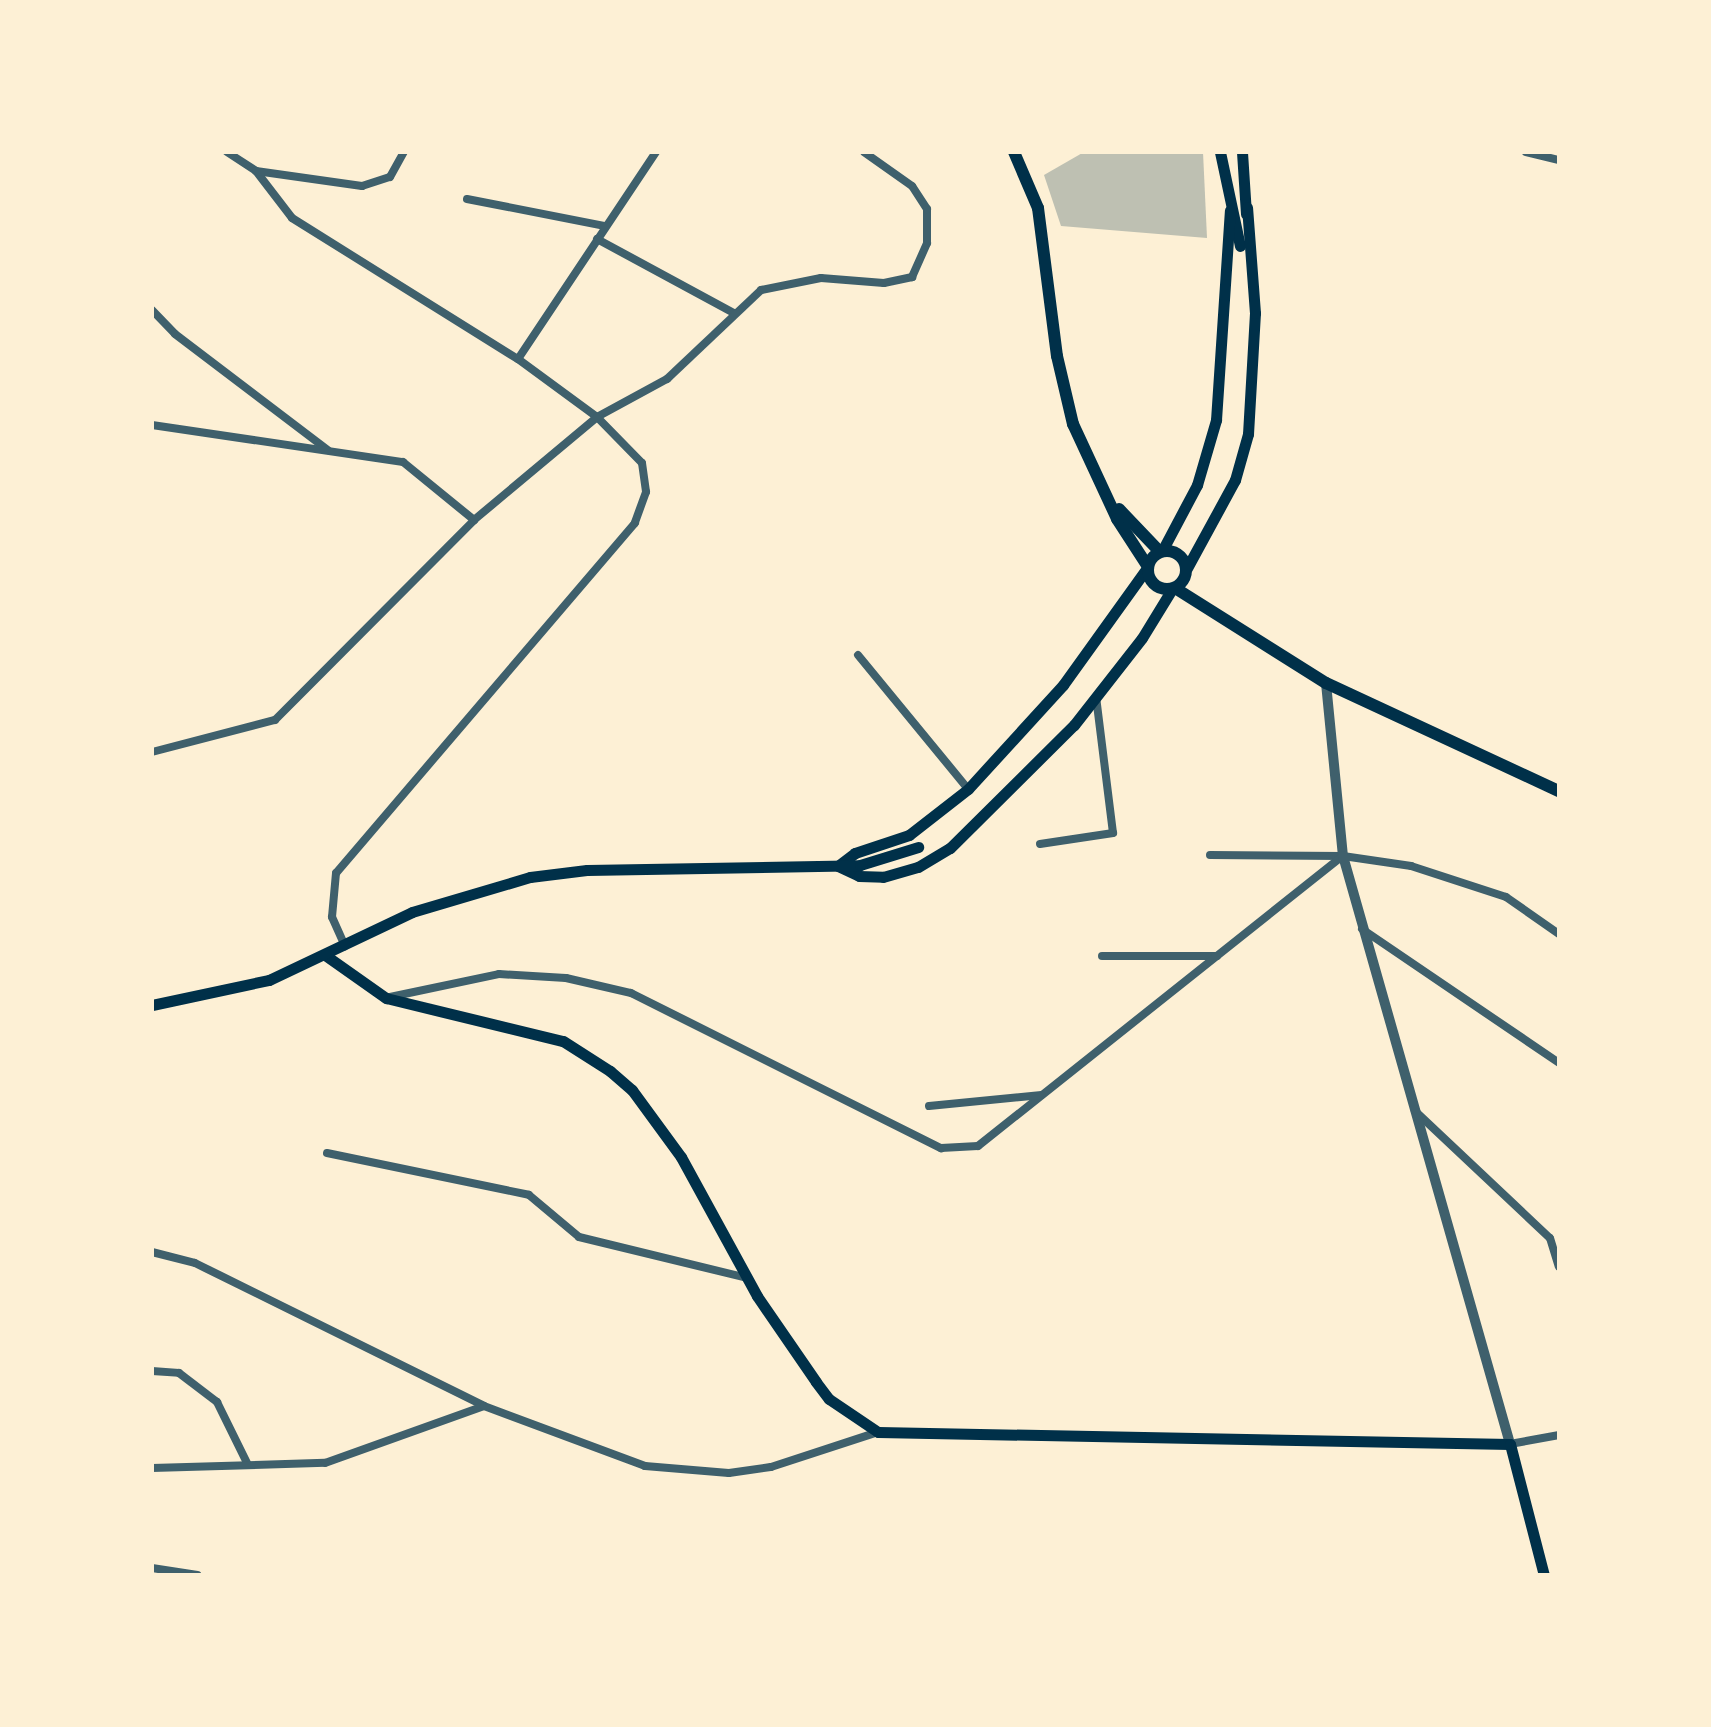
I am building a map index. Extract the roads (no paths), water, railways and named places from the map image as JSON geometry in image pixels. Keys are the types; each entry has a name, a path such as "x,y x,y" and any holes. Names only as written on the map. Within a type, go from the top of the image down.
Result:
{"main road":[{"path":"1014,152 1038,208 1067,403 1109,497 1156,586 1174,588 1326,683 1559,791"},
{"path":"1220,152 1240,246 1247,207"},
{"path":"838,866 859,876 883,877 934,859 1013,790 1096,697 1186,572 1235,480 1248,434 1255,313 1242,152"},
{"path":"838,866 855,853 917,830 968,789 1063,685 1161,552 1197,485 1214,431 1230,210"},
{"path":"1109,497 1161,552 1177,553 1205,607"},
{"path":"152,1005 269,980 412,912 530,877 587,870 838,866 887,861 918,847"},
{"path":"325,955 386,998 563,1041 610,1071 632,1090 681,1157 747,1278 829,1399 878,1432 1510,1444 1544,1575"}],"street":[{"path":"227,152 256,171 292,218 518,359 597,417 642,463 646,492 635,523 336,873 332,917 345,946"},
{"path":"256,171 362,186 390,177 404,152"},
{"path":"518,359 656,152"},
{"path":"152,752 275,720 474,520 597,417 667,379 761,290 821,278 884,283 912,277 927,243 927,209 912,186 864,152"},
{"path":"1526,152 1559,160"},
{"path":"467,199 605,226"},
{"path":"597,239 734,313"},
{"path":"152,310 175,334 328,451"},
{"path":"152,425 403,462 474,520"},
{"path":"858,655 968,789"},
{"path":"1326,683 1343,856 1510,1444 1559,1435"},
{"path":"1040,844 1113,833 1096,697"},
{"path":"1210,855 1343,856 1411,866 1506,897 1559,934"},
{"path":"386,998 499,974 566,978 631,993 941,1148 978,1146 1343,856"},
{"path":"1362,928 1559,1063"},
{"path":"1102,956 1217,956"},
{"path":"929,1106 1042,1095"},
{"path":"1414,1110 1554,1238 1559,1267"},
{"path":"327,1153 529,1195 579,1237 747,1278"},
{"path":"152,1252 195,1263 484,1406 645,1466 729,1473 771,1467 878,1432"},
{"path":"152,1371 179,1373 217,1402 248,1465"},
{"path":"152,1468 325,1463 484,1406"},
{"path":"152,1568 197,1575"}]}
